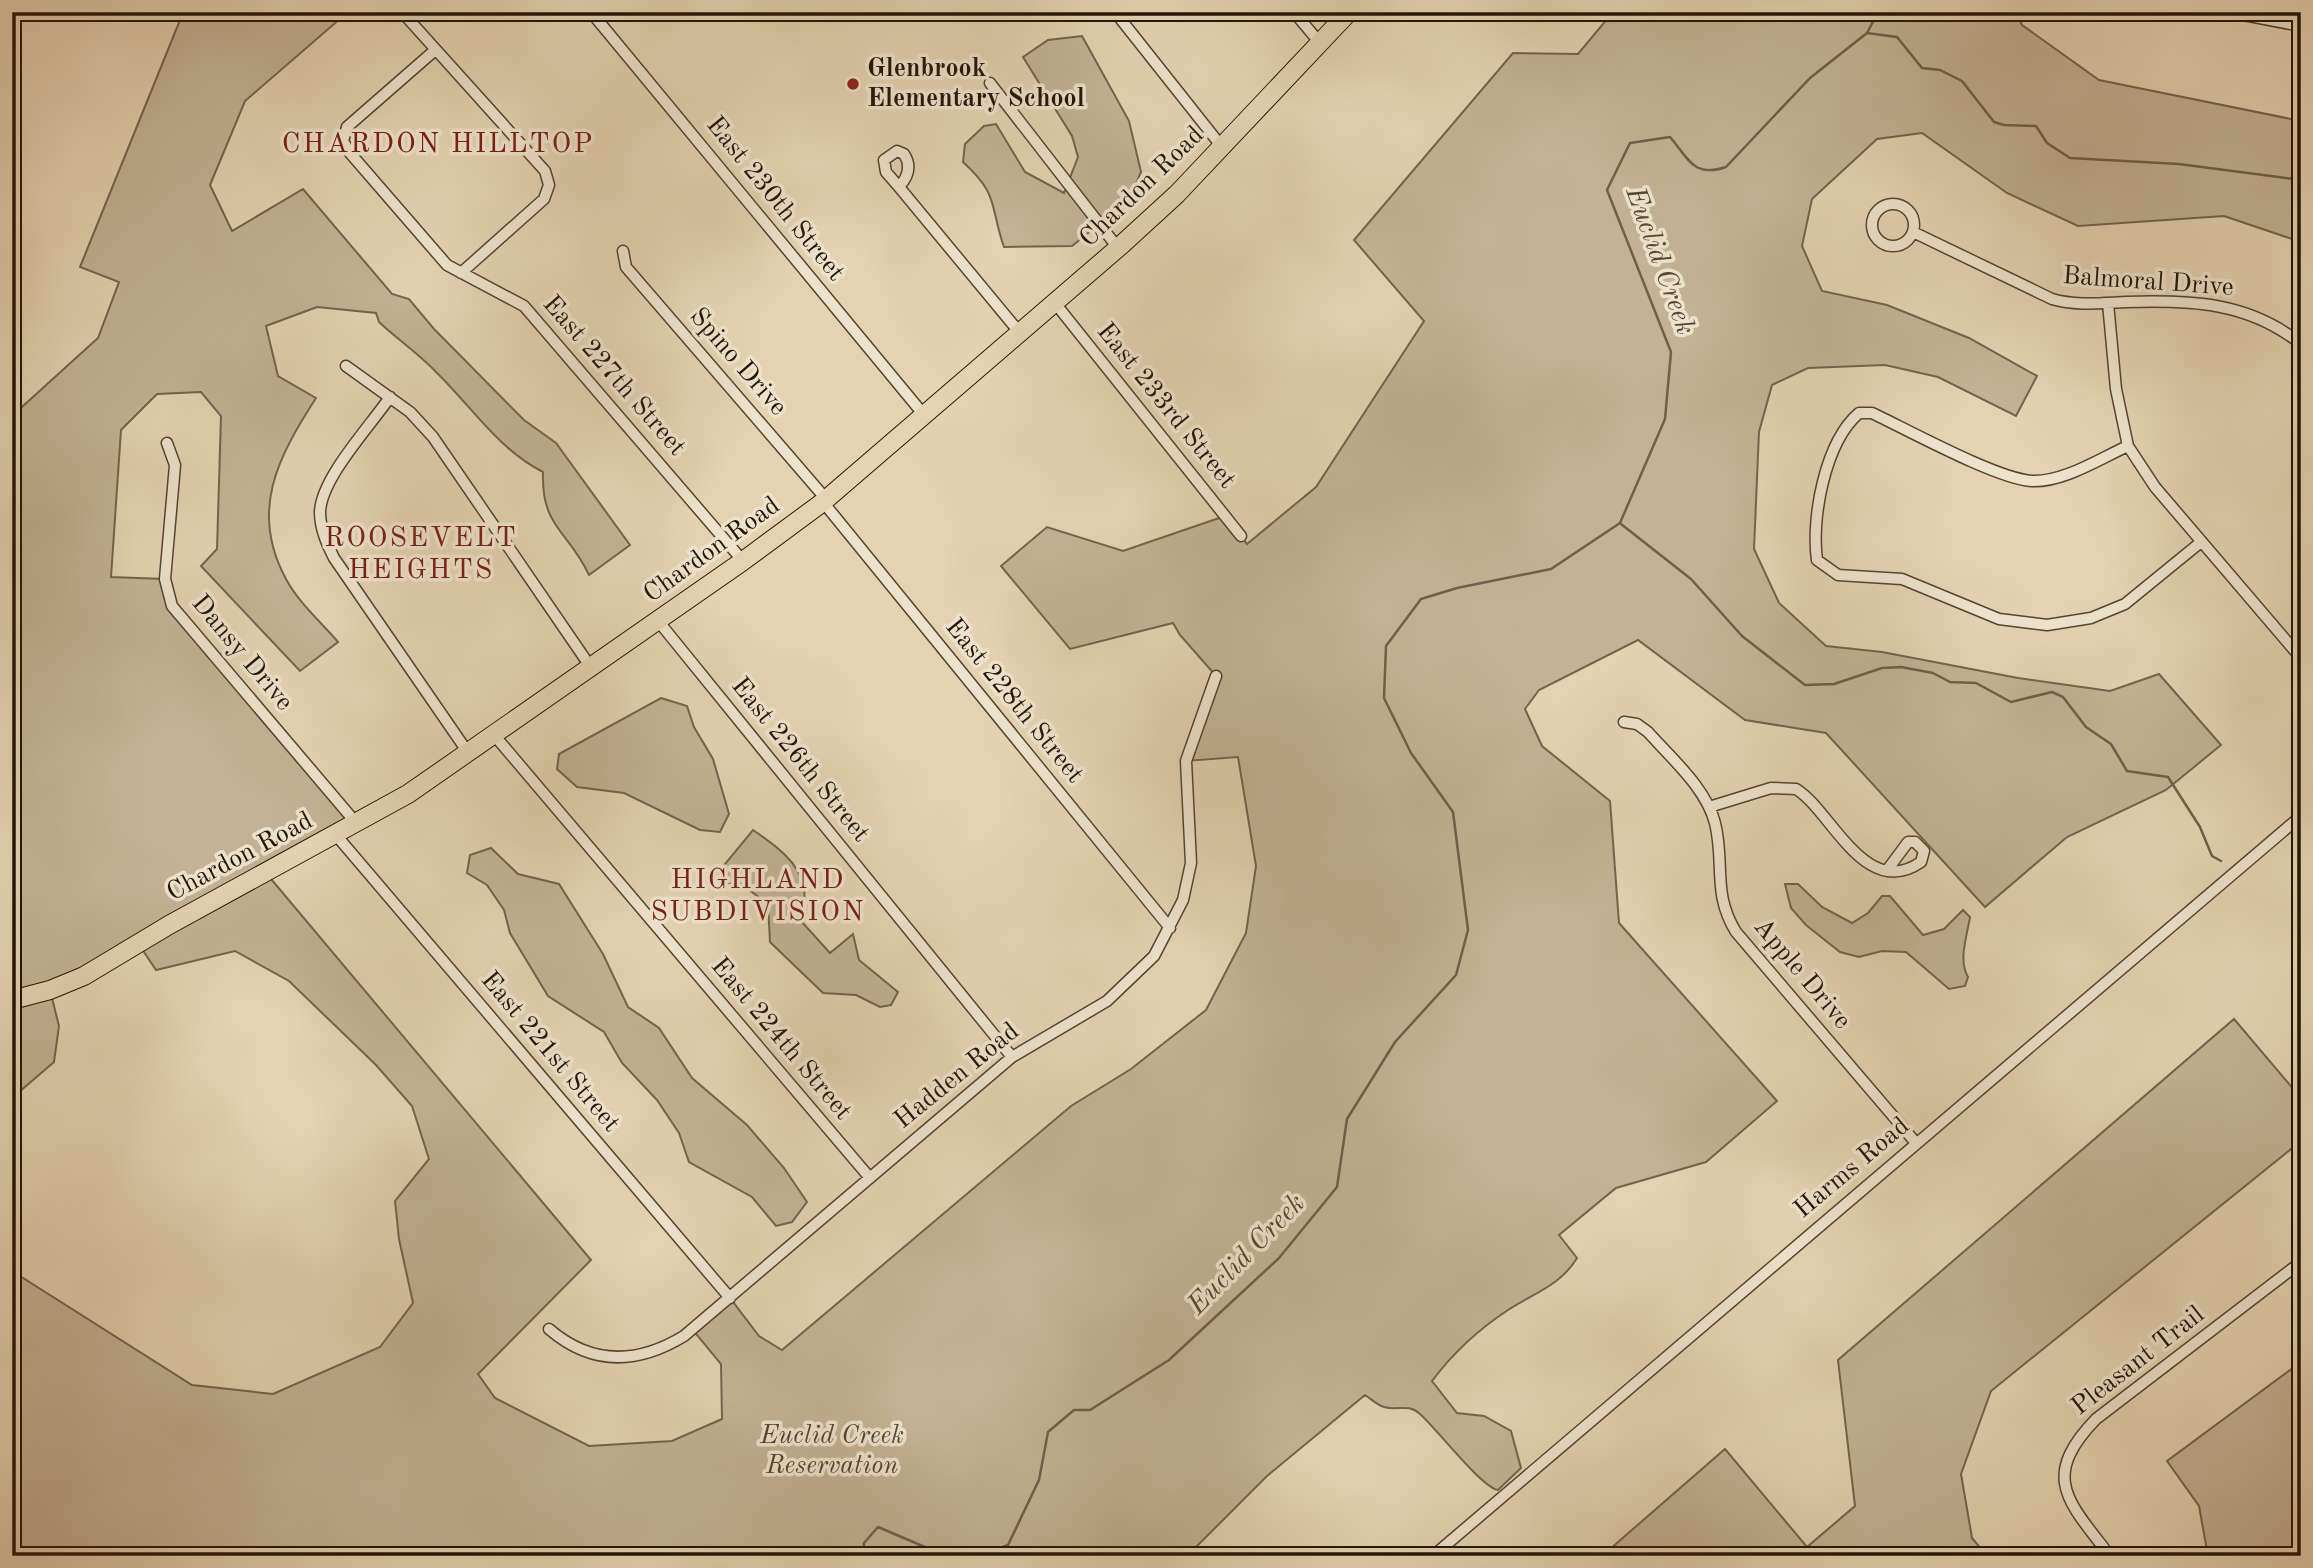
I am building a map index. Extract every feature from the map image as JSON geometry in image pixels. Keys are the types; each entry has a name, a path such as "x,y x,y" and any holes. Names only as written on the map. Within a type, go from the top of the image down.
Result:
{"main road":[{"name":"Chardon Road","path":"12,1000 77,980 169,925 356,824 469,754 743,561 825,500 1118,248 1222,147 1349,12"}],"street":[{"path":"402,12 434,51 448,61 545,171 549,185 544,199 461,273"},
{"name":"East 230th Street","path":"591,12 924,415"},
{"path":"1115,12 1222,147"},
{"path":"1294,12 1320,43"},
{"path":"2228,12 2260,15 2301,26"},
{"name":"East 227th Street","path":"434,51 347,127 344,141 350,153 437,255 461,273 524,306 743,561"},
{"path":"990,83 1118,248"},
{"path":"899,187 1020,333"},
{"path":"1886,204 1902,205 1913,217 1913,232 1902,244 1886,245 1877,240 1872,230 1874,214 1886,204"},
{"name":"Balmoral Drive","path":"1913,232 2052,299 2070,304 2179,302 2251,313 2301,344"},
{"name":"Spino Drive","path":"623,251 626,267 825,500"},
{"name":"East 233rd Street","path":"1055,303 1241,536"},
{"path":"2108,303 2116,389 2128,446 2155,486 2301,659"},
{"path":"346,366 410,412 433,437 592,669"},
{"path":"390,397 330,482 320,510 321,527 334,558 469,754"},
{"path":"2128,446 2059,477 2032,481 2006,475 1872,413 1859,413 1849,421 1820,483 1815,545 1817,561 1826,570 1838,575 1902,579 1999,619 2047,625 2091,618 2125,604 2201,542"},
{"name":"Dansy Drive","path":"167,443 175,465 166,579 172,606 356,824"},
{"name":"East 228th Street","path":"825,500 1170,928"},
{"name":"East 226th Street","path":"659,622 1012,1058"},
{"name":"Hadden Road","path":"550,1329 587,1353 611,1358 636,1357 666,1348 730,1298 1012,1058 1107,1002 1154,956 1183,900 1191,863 1186,761 1216,676"},
{"name":"Apple Drive","path":"1624,722 1637,724 1648,732 1709,807 1716,832 1722,902 1736,932 1916,1143"},
{"name":"East 224th Street","path":"495,736 870,1178"},
{"path":"1709,807 1772,788 1796,789 1806,797 1854,854 1866,863 1888,869"},
{"name":"Harms Road","path":"1433,1556 2301,816"},
{"name":"East 221st Street","path":"336,835 730,1298"},
{"name":"Pleasant Trail","path":"2110,1556 2071,1505 2064,1487 2064,1467 2074,1441 2096,1419 2301,1262"}],"green space":[{"name":"Euclid Creek Reservation","path":"170,12 336,12 341,18 245,101 210,185 232,231 303,189 392,294 409,299 434,329 524,420 556,443 630,545 589,575 551,518 544,491 543,472 512,452 429,365 379,322 376,313 317,307 266,326 278,376 316,398 280,463 269,507 275,554 286,579 303,604 338,642 300,671 201,566 217,549 221,416 201,392 157,394 121,430 111,577 165,579 172,606 357,824 266,873 591,1260 478,1374 495,1398 589,1446 672,1441 722,1419 721,1364 692,1329 730,1298 759,1336 782,1350 1071,1106 1131,1069 1206,1010 1246,933 1256,866 1238,757 1186,761 1216,676 1180,635 1173,623 1070,649 1001,566 1047,527 1123,551 1225,516 1247,544 1316,487 1424,321 1354,240 1513,53 1578,54 1613,12 2016,12 2022,25 2099,80 2301,121 2301,242 2224,216 2078,226 2007,193 1922,133 1877,139 1812,199 1802,246 1822,291 1887,305 1969,338 2037,376 2016,416 1938,377 1885,365 1808,368 1772,385 1759,432 1754,549 1779,603 1826,646 1882,652 2018,678 2110,691 2159,674 2221,745 2166,790 2067,837 1985,907 1826,733 1745,720 1638,640 1539,690 1525,709 1542,746 1610,801 1619,923 1777,1101 1706,1162 1616,1188 1559,1235 1577,1258 1571,1267 1546,1288 1487,1325 1458,1351 1432,1381 1457,1413 1484,1416 1511,1431 1521,1468 1498,1490 1481,1479 1416,1411 1384,1407 1365,1395 1267,1476 1187,1556 12,1556 12,1271 192,1385 273,1394 380,1347 413,1303 399,1239 395,1201 429,1159 412,1106 376,1065 289,981 235,951 156,970 138,943 50,990 59,1026 54,1062 12,1098 12,416 98,338 119,282 80,267 180,20"},
{"path":"1082,36 1129,121 1141,172 1129,200 1072,246 1004,247 988,192 963,162 965,144 984,126 996,124 1025,172 1064,193 1078,157 1072,136 1023,57 1048,40"},
{"path":"661,698 687,706 694,727 713,759 729,814 720,832 700,830 624,793 577,787 557,769 559,754"},
{"path":"753,830 784,854 797,869 804,891 801,921 830,953 853,934 859,960 898,992 891,1005 880,1007 856,995 823,993 770,942 768,904 741,884 728,883 720,870"},
{"path":"491,848 518,874 559,884 603,954 628,1007 659,1028 692,1078 747,1125 784,1168 807,1202 792,1222 776,1226 752,1197 689,1162 679,1133 657,1100 622,1063 604,1032 548,996 510,933 504,910 487,885 467,873 470,855"},
{"path":"1785,884 1798,884 1822,907 1852,923 1868,913 1882,896 1890,896 1923,935 1944,929 1963,910 1970,917 1963,956 1968,977 1965,986 1949,989 1906,952 1882,951 1859,957 1840,952 1806,925 1791,908"},
{"path":"2234,1019 2301,1098 2301,1141 1991,1391 1961,1474 1972,1538 1987,1556 1602,1556 1725,1449 1807,1547 1855,1506 1838,1360"},
{"path":"2301,1362 2301,1556 2208,1556 2199,1506 2167,1461"}],"waterway":[{"name":"Euclid Creek","path":"979,1556 1008,1545 1039,1480 1048,1432 1074,1410 1090,1410 1169,1360 1279,1258 1337,1187 1347,1119 1395,1042 1456,975 1468,930 1453,812 1411,753 1384,698 1386,646 1421,599 1457,588 1551,569 1620,523 1665,419 1671,352 1607,190 1630,143 1670,137 1687,159 1699,168 1715,170 1726,167 1810,78 1867,33 1878,12"},
{"path":"1867,33 1897,37 1922,68 1940,70 1962,81 1994,122 2036,126 2047,143 2070,158 2179,164 2301,180"},
{"path":"1621,524 1691,579 1742,636 1805,685 1834,684 1882,668 1901,667 1933,673 1950,682 1976,683 2011,702 2052,692 2063,697 2086,727 2111,744 2127,771 2168,777 2200,827 2212,856 2221,861"},
{"name":"Euclid Creek","path":"863,1556 864,1543 878,1527 946,1556"}],"place":[{"name":"Glenbrook Elementary School","path":"853,84"}],"district":[{"name":"CHARDON HILLTOP","path":"438,145"},
{"name":"ROOSEVELT HEIGHTS","path":"421,555"},
{"name":"HIGHLAND SUBDIVISION","path":"758,897"}]}
